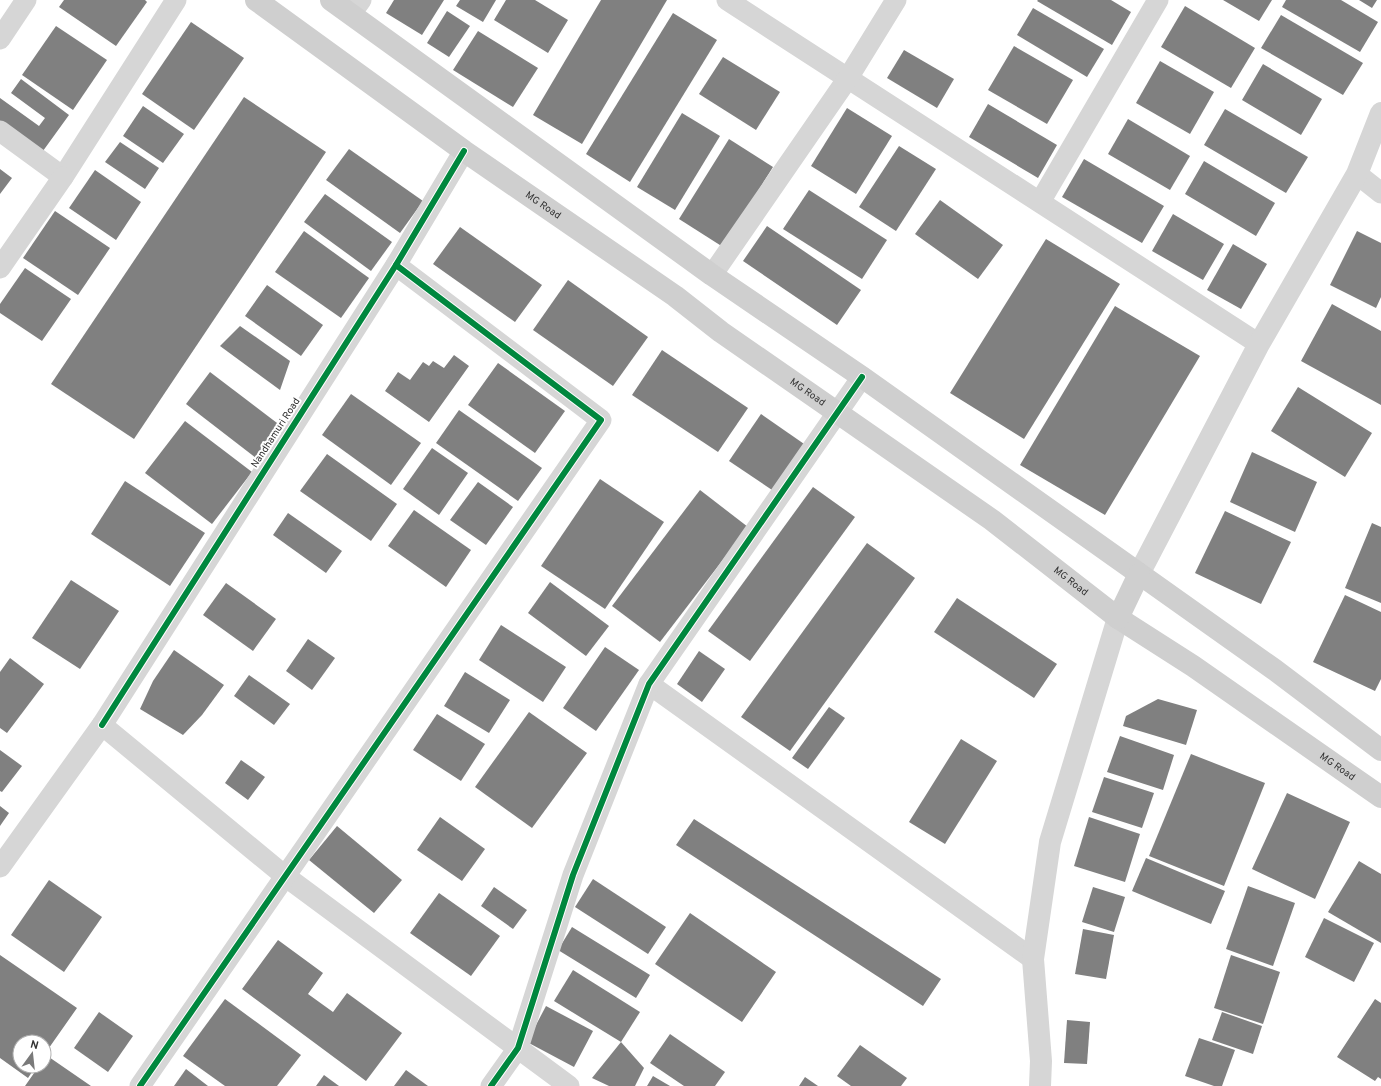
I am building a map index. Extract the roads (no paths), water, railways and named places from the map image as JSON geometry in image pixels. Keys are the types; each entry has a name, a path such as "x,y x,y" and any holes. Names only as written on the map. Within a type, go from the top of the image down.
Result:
{"main road":[{"name":"MG Road","path":"256,0 464,151 675,296 721,332 992,520 1118,618 1193,666 1381,797"},
{"path":"331,0 356,7 712,274 862,377 1275,670 1381,750"},
{"path":"1118,618 1139,574"}],"street":[{"path":"0,39 26,0"},
{"path":"0,268 63,177 176,0"},
{"path":"727,0 1259,344"},
{"path":"712,274 848,78 896,0"},
{"path":"1040,202 1158,0"},
{"path":"1139,574 1259,344 1357,174 1381,113"},
{"path":"0,131 63,177"},
{"name":"Nandhamuri Road","path":"0,867 102,725 396,265 464,151"},
{"path":"1357,174 1381,193"},
{"path":"140,1086 601,420 396,265"},
{"path":"491,1086 518,1048 573,875 649,684 862,377"},
{"path":"1040,1086 1041,1061 1033,959 1050,842 1118,618"},
{"path":"649,684 1033,959"},
{"path":"102,725 285,876 569,1086"}]}
